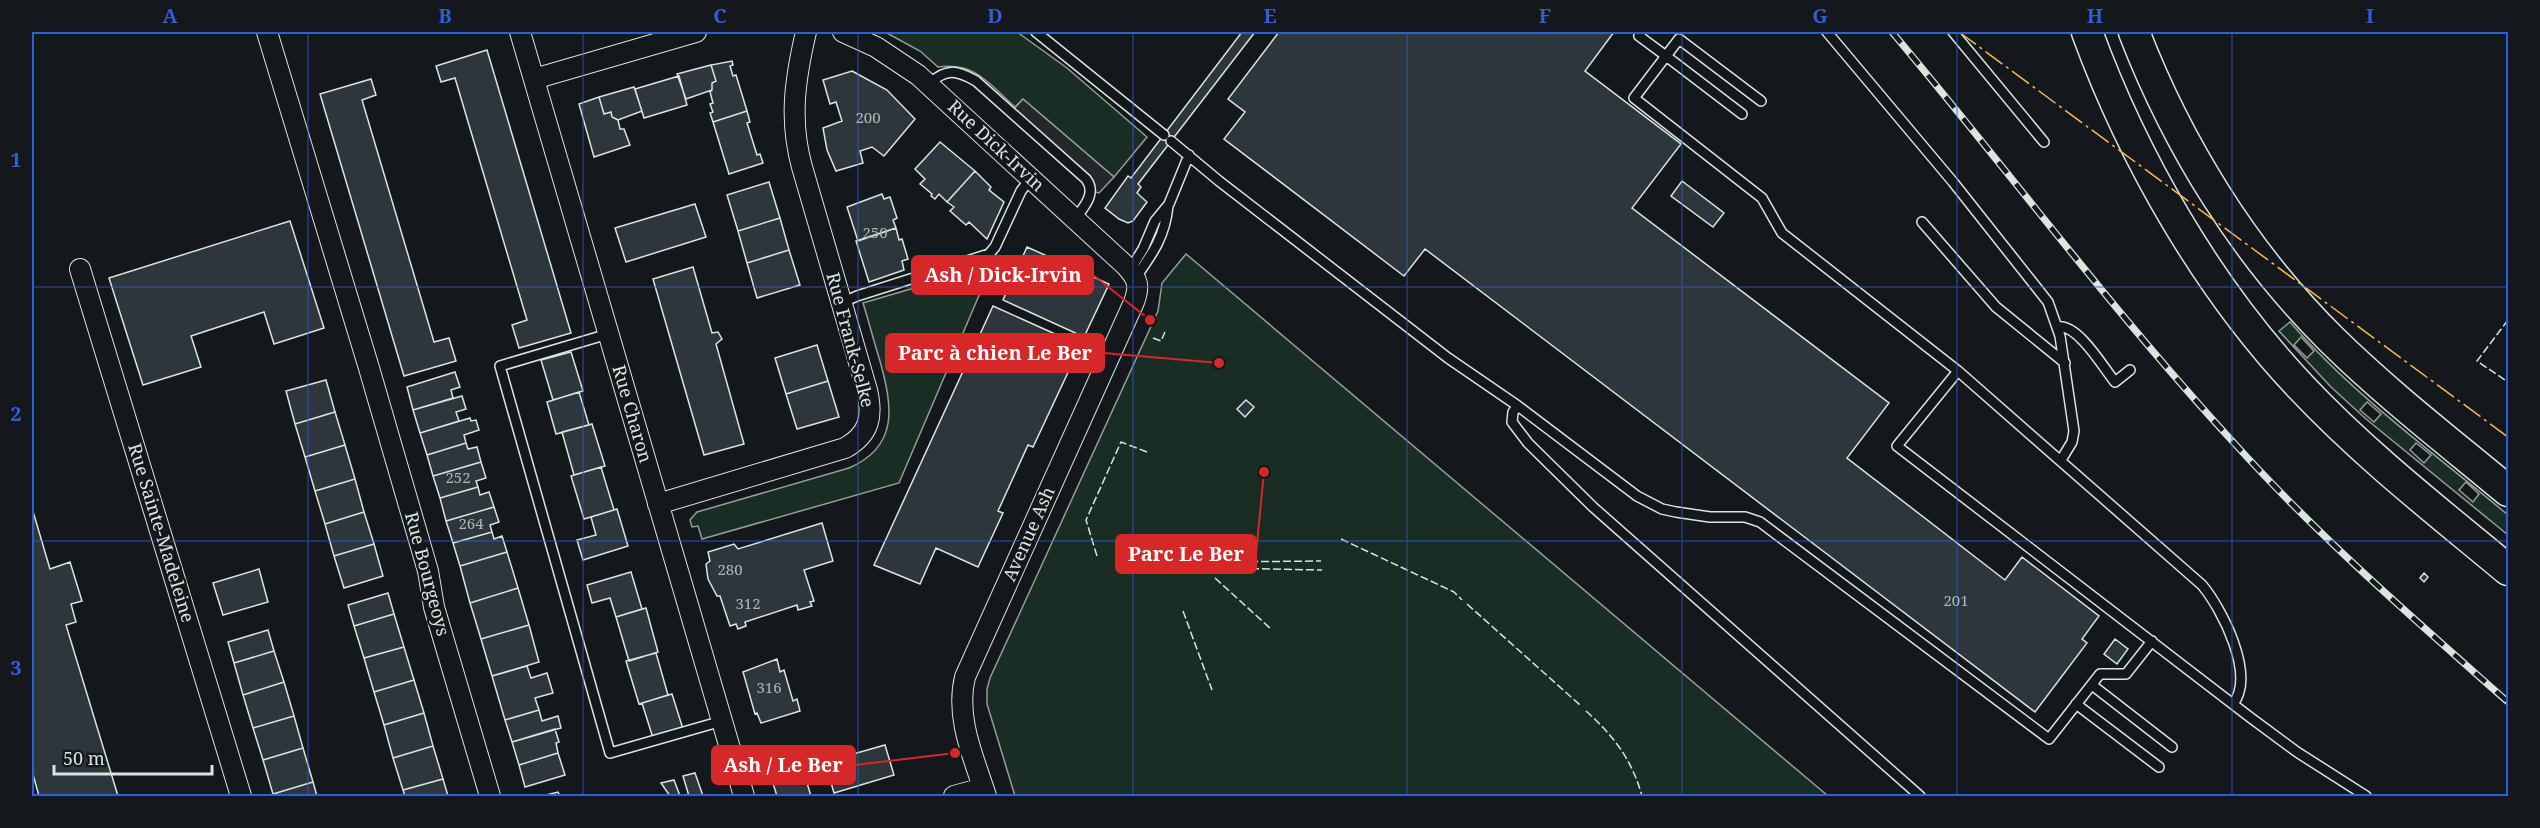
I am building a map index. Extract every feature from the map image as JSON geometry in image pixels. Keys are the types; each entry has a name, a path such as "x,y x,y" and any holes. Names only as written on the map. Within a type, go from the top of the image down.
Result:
{"main road":[{"path":"2087,32 2117,105 2155,181 2207,266 2260,340 2302,388 2347,433 2508,570"},
{"path":"2134,32 2153,77 2190,151 2228,213 2278,280 2339,346 2508,491"}],"street":[{"name":"Rue Bourgeoys","path":"267,32 364,351 428,571 434,607 490,796"},
{"name":"Rue Charon","path":"520,32 744,796"},
{"path":"534,79 696,32"},
{"name":"Rue Frank-Selke","path":"658,504 836,451 859,438 869,424 871,410 798,153 794,128 795,83 806,32"},
{"name":"Rue Dick-Irvin","path":"843,32 894,57 929,84 1133,274"},
{"name":"Rue Sainte-Madeleine","path":"80,269 241,796"},
{"name":"Avenue Ash","path":"984,792 962,717 961,697 965,677 1134,302 1139,290 1133,274"},
{"path":"954,796 984,792"}],"lane":[{"path":"1036,32 1219,181 1448,358 1652,504 1694,516 1745,517 1760,522 2049,739 2100,675 2126,674 2152,641"},
{"path":"1641,32 1639,36 1742,114"},
{"path":"1827,32 2001,241 2048,302 2058,327 2074,431 2072,442 2061,460"},
{"path":"1953,32 2044,142"},
{"path":"1761,101 1677,35 1666,56 1634,98 1762,198 1782,233 1958,370 2202,585 2210,594 2230,635 2241,672 2241,690 2233,704"},
{"path":"929,84 942,73 950,72 966,75 976,81 1086,179 1090,185 1090,195 1075,219"},
{"path":"1133,274 1155,249 1166,226 1168,204 1189,155"},
{"path":"841,303 989,254 1030,178"},
{"path":"1922,222 1996,307 2065,363"},
{"path":"2058,327 2068,327 2077,334 2115,382 2130,370"},
{"path":"608,334 500,366 610,753 722,721"},
{"path":"1958,370 1897,446 2297,752 2366,796"},
{"path":"1518,406 1513,412 1512,422 1528,443 1593,507 1920,796"},
{"path":"2092,685 2172,747"},
{"path":"2076,704 2159,767"}],"green space":[{"path":"885,32 1017,32 1067,68 1147,137 1114,177 1023,99 1015,107 981,76 962,68 938,67 920,51"},
{"path":"1186,254 1828,796 1015,796 987,704 990,678 1158,311 1162,283"},
{"path":"992,265 899,483 702,539 698,526 692,527 690,520 697,512 849,468 865,459 877,448 888,423 889,408 884,377 863,303"},
{"path":"2290,322 2314,349 2367,399 2508,515 2508,535 2366,419 2331,387 2279,331","holes":["2301,337 2314,351 2307,358 2294,345","2367,402 2381,414 2374,422 2360,410","2416,443 2431,455 2424,463 2410,450","2466,482 2479,494 2473,502 2459,490"]}],"shaded area":[{"path":"1023,99 1114,177 1099,193 1091,191 1090,185 1011,112"}],"building":[{"path":"1242,32 1255,32 1138,184 1141,187 1137,193 1147,202 1133,221 1128,223 1119,219 1105,208 1128,176 1131,178"},
{"path":"1279,32 1614,32 1585,71 1681,144 1632,208 1889,403 1847,458 2005,580 2022,557 2099,616 2082,639 2087,643 2035,712 1425,249 1404,276 1224,139 1245,112 1228,99"},
{"path":"487,50 571,333 519,348 512,325 527,320 455,78 441,82 436,66"},
{"path":"732,61 733,65 730,66 733,76 736,75 747,111 713,122 710,113 713,112 710,104 713,103 710,92 712,83 716,81 711,65"},
{"path":"711,65 716,81 712,83 712,90 686,99 677,74"},
{"path":"852,71 887,90 915,119 884,156 872,147 860,151 863,163 836,171 827,150 823,128 842,121 836,102 830,104 823,80"},
{"path":"679,76 687,105 644,118 635,89"},
{"path":"371,79 376,95 362,100 434,342 449,338 456,361 404,376 320,94"},
{"path":"634,87 642,111 618,120 612,117 611,112 604,114 599,97"},
{"path":"599,97 604,114 611,112 612,117 618,120 620,129 624,129 630,145 594,157 579,104"},
{"path":"747,111 750,122 747,123 757,155 760,154 763,163 729,174 713,122"},
{"path":"940,142 975,171 947,202 939,194 935,199 931,196 932,194 920,184 925,179 915,169"},
{"path":"975,171 991,187 989,190 1004,202 987,239 969,222 966,225 950,211 954,207 947,202"},
{"path":"1682,181 1724,213 1713,227 1671,196"},
{"path":"769,182 780,218 738,231 727,195"},
{"path":"882,194 884,199 890,197 897,218 893,220 896,228 858,241 847,207"},
{"path":"695,204 706,237 626,262 615,228"},
{"path":"780,218 789,250 747,263 738,231"},
{"path":"290,221 324,328 274,344 264,312 191,336 201,367 143,385 109,278"},
{"path":"896,228 908,259 902,261 904,270 869,282 856,241"},
{"path":"1027,247 1109,284 1084,337 1003,300"},
{"path":"789,250 800,285 757,298 747,263"},
{"path":"693,267 712,333 718,332 722,339 716,344 744,444 704,455 653,279"},
{"path":"993,306 1064,338 1056,359 1071,366 1033,447 1028,445 998,511 1003,513 978,567 936,548 920,584 874,565"},
{"path":"817,345 828,381 786,394 775,358"},
{"path":"571,352 583,391 553,400 541,360"},
{"path":"455,372 460,387 451,390 453,398 413,410 407,387"},
{"path":"326,380 335,412 295,424 286,391"},
{"path":"828,381 839,417 797,429 786,394"},
{"path":"579,392 589,425 556,434 547,402"},
{"path":"462,396 466,409 456,412 459,421 420,433 413,410"},
{"path":"1246,400 1254,407 1245,417 1237,409"},
{"path":"335,412 345,445 305,457 295,424"},
{"path":"470,418 471,421 476,420 479,430 464,435 466,443 427,455 420,433"},
{"path":"592,424 605,466 574,475 562,432"},
{"path":"466,443 468,449 477,447 481,462 433,476 427,455"},
{"path":"345,445 355,479 315,491 305,457"},
{"path":"481,462 486,478 476,481 478,487 440,498 433,476"},
{"path":"601,467 614,510 584,519 571,476"},
{"path":"355,479 364,512 325,524 315,491"},
{"path":"478,487 480,495 489,492 494,507 446,521 440,498"},
{"path":"494,507 499,522 490,525 492,532 453,543 446,521"},
{"path":"32,508 50,569 70,562 82,601 71,604 76,622 66,625 118,796 39,796 32,771"},
{"path":"617,509 628,546 583,560 577,540 596,535 591,517"},
{"path":"364,512 374,544 334,556 325,524"},
{"path":"822,523 833,561 804,570 814,601 810,602 812,606 798,610 797,605 745,622 746,626 738,629 736,624 730,626 720,596 717,596 708,579 706,564 710,561 708,552 734,544 738,549"},
{"path":"492,532 494,539 502,536 507,552 460,566 453,543"},
{"path":"374,544 383,576 344,588 334,556"},
{"path":"507,552 518,588 470,603 460,566"},
{"path":"259,569 268,602 223,615 213,583"},
{"path":"631,572 642,609 616,617 610,598 592,603 587,585"},
{"path":"2424,573 2428,577 2424,582 2420,578"},
{"path":"518,588 529,625 481,639 470,603"},
{"path":"388,593 394,614 354,626 348,605"},
{"path":"646,608 658,652 629,661 616,617"},
{"path":"394,614 404,647 364,658 354,626"},
{"path":"529,625 539,662 492,676 481,639"},
{"path":"268,630 274,651 234,663 228,642"},
{"path":"2115,639 2128,649 2117,664 2104,654"},
{"path":"404,647 414,680 374,692 364,658"},
{"path":"274,651 284,682 243,695 234,663"},
{"path":"656,653 668,695 639,704 626,661"},
{"path":"777,659 780,672 784,670 793,701 797,699 800,711 761,723 757,713 755,714 743,672"},
{"path":"527,666 531,678 547,673 553,693 535,698 539,710 505,720 492,676"},
{"path":"414,680 424,713 384,725 374,692"},
{"path":"284,682 294,716 253,728 243,695"},
{"path":"672,694 683,729 653,738 642,703"},
{"path":"539,710 542,721 558,716 561,728 512,742 505,720"},
{"path":"424,713 433,746 393,758 384,725"},
{"path":"294,716 303,748 263,760 253,728"},
{"path":"555,729 559,742 556,743 558,753 519,765 512,742"},
{"path":"885,745 894,775 834,793 825,762"},
{"path":"433,746 443,779 403,790 393,758"},
{"path":"303,748 313,782 273,794 263,760"},
{"path":"796,748 811,796 777,796 765,758"},
{"path":"558,753 565,775 525,787 519,765"},
{"path":"695,773 703,796 689,796 683,776"},
{"path":"443,779 448,796 405,796 403,790"},
{"path":"674,780 680,796 670,796 661,783"},
{"path":"313,782 317,796 273,796 273,794"},
{"path":"558,792 560,796 542,796"}],"railway":[{"path":"1892,32 2147,344 2235,444 2334,545 2508,702"}],"fence":[{"path":"2508,320 2477,361 2508,382"},
{"path":"1153,338 1161,341 1165,332"},
{"path":"1097,556 1086,520 1121,442 1147,452"},
{"path":"1341,539 1454,592 1462,600"},
{"path":"1217,562 1321,561"},
{"path":"1218,568 1322,570"},
{"path":"1215,578 1271,629"},
{"path":"1467,604 1580,705"},
{"path":"1183,611 1212,690"},
{"path":"1586,711 1621,749 1633,771 1642,796"}],"power":[{"path":"1959,32 2508,437"}],"place":[{"name":"Ash / Dick-Irvin","path":"1150,320"},
{"name":"Parc à chien Le Ber","path":"1219,363"},
{"name":"Parc Le Ber","path":"1264,472"},
{"name":"Ash / Le Ber","path":"955,753"}]}
